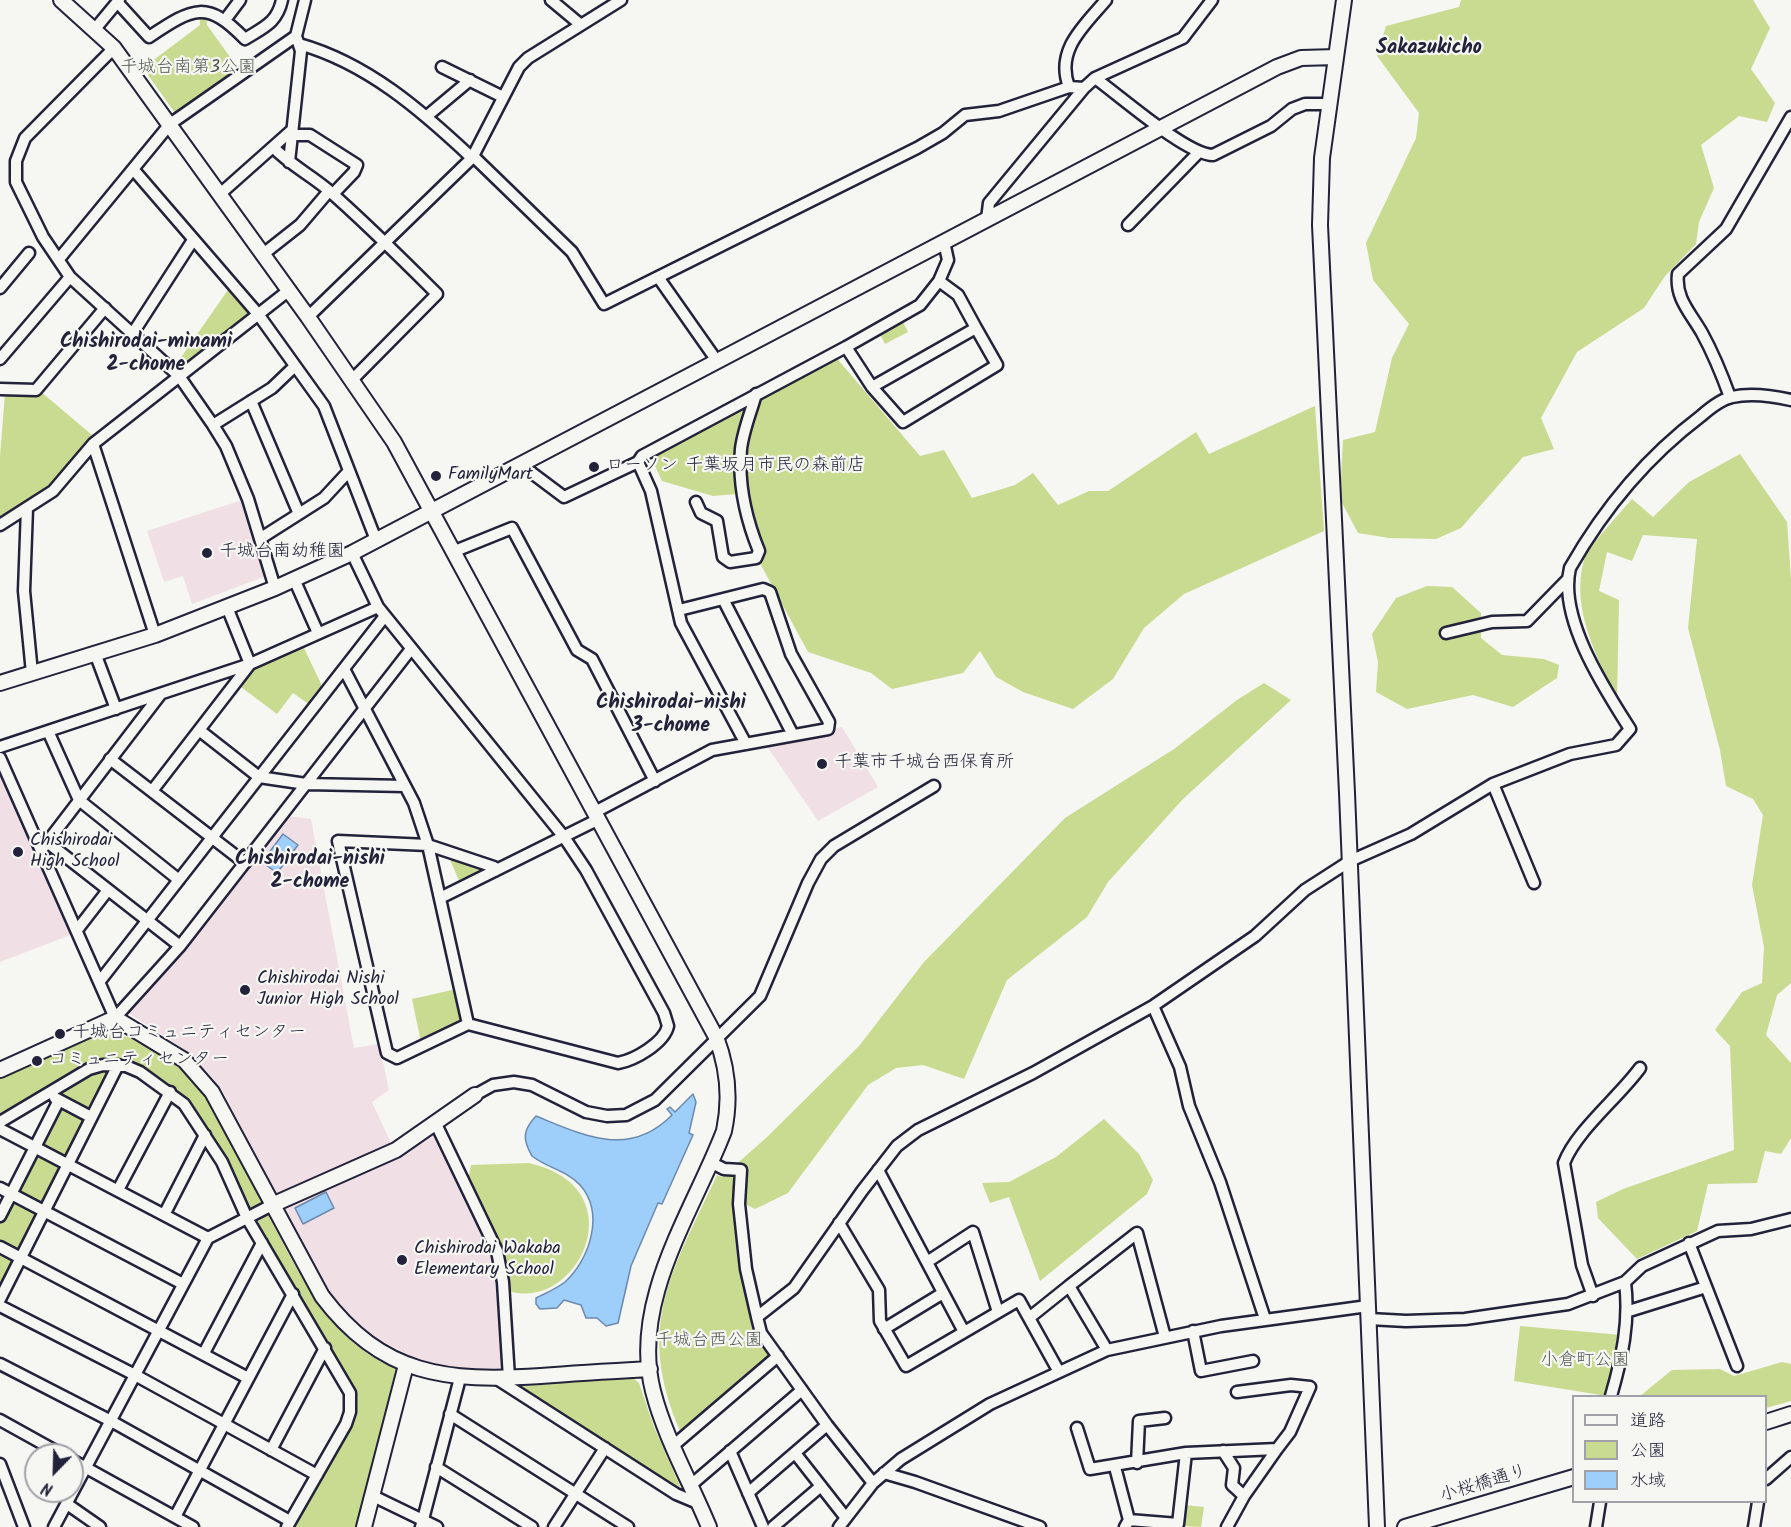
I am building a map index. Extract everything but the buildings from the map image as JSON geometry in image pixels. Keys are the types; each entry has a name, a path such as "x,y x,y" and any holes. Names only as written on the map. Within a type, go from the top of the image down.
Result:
{"street":[{"path":"61,0 114,48 308,317 394,442 455,550 716,1037 723,1055 728,1082 728,1110 724,1131 657,1289 649,1340 653,1392 710,1527"},
{"path":"228,16 240,0"},
{"path":"95,29 119,2 149,37 201,3 214,7 228,16 245,39 279,15 282,0"},
{"path":"289,162 301,51 297,40 305,0"},
{"path":"551,0 581,25"},
{"path":"308,317 472,157 519,67 528,58 621,0"},
{"path":"1069,87 1063,71 1072,40 1106,0"},
{"path":"987,219 989,203 1084,88 1095,78 1183,38 1212,0"},
{"path":"1344,0 1322,158 1320,225 1350,861 1377,1527"},
{"path":"297,40 362,70 427,116 572,252 604,304 917,148 944,133 964,115 999,111 1069,87 1084,88"},
{"path":"59,260 170,124 297,40"},
{"path":"114,48 25,138 16,161 16,182 22,198 70,277 179,376 213,425 237,471 261,538 275,588"},
{"path":"0,683 154,635 275,588 352,553 1285,64 1301,58 1336,57"},
{"path":"442,67 503,97"},
{"path":"1095,78 1198,153 1213,155 1271,126 1298,106 1330,104"},
{"path":"427,116 470,81"},
{"path":"1730,397 1702,333 1682,302 1678,291 1678,274 1726,229 1791,117"},
{"path":"220,194 292,132 310,135 357,165 354,172 300,225 262,255"},
{"path":"273,147 289,162 309,174 385,241 437,294 352,380"},
{"path":"1128,225 1198,153"},
{"path":"133,169 258,314 324,406 376,540"},
{"path":"133,333 193,240"},
{"path":"520,464 564,497 638,462 651,451 846,347 920,304 939,281 948,260 944,242"},
{"path":"0,288 29,253"},
{"path":"0,359 70,277"},
{"path":"658,277 717,361"},
{"path":"846,347 872,387 903,422 997,365 958,296 939,281"},
{"path":"0,525 53,491 93,444 288,291"},
{"path":"0,389 36,390 105,308"},
{"path":"872,387 976,328"},
{"path":"213,425 272,388 295,366"},
{"path":"696,502 700,513 717,521 723,557 730,562 756,558 759,551 748,522 743,492 741,449 756,394"},
{"path":"758,1317 794,1288 897,1146 918,1130 1033,1073 1154,1006 1255,936 1305,890 1350,861 1410,834 1493,784 1569,754 1616,745 1630,729 1601,683 1576,626 1570,605 1568,579 1570,568 1591,535 1657,452 1686,426 1730,397 1791,400"},
{"path":"251,401 299,514"},
{"path":"93,444 154,635"},
{"path":"638,462 651,491 681,623 746,744"},
{"path":"261,538 324,498 349,471"},
{"path":"27,508 24,591 32,673"},
{"path":"455,550 512,528 577,650 592,659 654,781"},
{"path":"352,553 378,607 564,837 586,870 664,1013 668,1026 667,1032 660,1041 626,1062 618,1063 468,1024 397,1058 387,1053 338,841 428,845 494,867 495,871"},
{"path":"294,579 318,633"},
{"path":"1446,633 1492,622 1527,621 1568,579"},
{"path":"440,898 564,837 654,781 712,750 828,729 829,722 791,654 770,592 763,589 679,610"},
{"path":"723,599 793,735"},
{"path":"226,607 250,664"},
{"path":"0,747 250,664 378,607"},
{"path":"100,981 385,616"},
{"path":"0,1070 115,1018 180,946 411,648"},
{"path":"95,653 116,709"},
{"path":"152,791 250,664"},
{"path":"344,669 414,803 428,845 468,1024"},
{"path":"45,846 160,695"},
{"path":"199,730 259,777 306,784 405,786"},
{"path":"48,731 79,800 179,880"},
{"path":"0,758 45,846 77,930 115,1018 166,1048 199,1074 212,1092 309,1276 331,1308 368,1343 406,1365 460,1378 503,1378 650,1369"},
{"path":"110,759 245,863"},
{"path":"1493,784 1534,883"},
{"path":"54,1527 208,1238 272,1205 382,1157 475,1095 494,1085 514,1082 532,1085 586,1112 607,1116 626,1115 655,1100 716,1037 760,996 821,859 834,846 934,786"},
{"path":"45,846 108,890 180,946"},
{"path":"77,930 108,890"},
{"path":"1154,1006 1180,1067 1190,1106 1223,1192 1265,1319"},
{"path":"0,1299 118,1065"},
{"path":"0,1122 89,1069 118,1065 140,1072 170,1092 184,1104 222,1162 262,1243 347,1385 350,1393 350,1412 289,1524 200,1470 0,1364"},
{"path":"1593,1296 1582,1265 1564,1163 1570,1149 1640,1068"},
{"path":"118,1190 170,1092"},
{"path":"47,1094 92,1117"},
{"path":"0,1216 59,1100"},
{"path":"435,1122 497,1251 503,1282 503,1378"},
{"path":"0,1129 208,1238"},
{"path":"164,1215 205,1135"},
{"path":"712,1163 724,1169 741,1170 740,1204 746,1269 761,1333 827,1425 873,1483"},
{"path":"879,1170 964,1332"},
{"path":"0,1188 183,1284"},
{"path":"795,1453 820,1486 843,1523 873,1483 901,1458 970,1415 1107,1350 1192,1331 1265,1319 1369,1312 1406,1322 1465,1319 1568,1304 1625,1282 1642,1266 1718,1231 1758,1228 1791,1219"},
{"path":"839,1223 879,1290 880,1321 906,1366 1019,1300 1059,1372"},
{"path":"927,1262 974,1232 998,1312"},
{"path":"1029,1318 1137,1233 1166,1337"},
{"path":"204,1353 262,1243"},
{"path":"1689,1243 1737,1366"},
{"path":"0,1247 160,1329 249,1378"},
{"path":"1611,1395 1629,1311 1625,1282"},
{"path":"1070,1286 1107,1350"},
{"path":"1629,1311 1706,1287"},
{"path":"884,1329 943,1293"},
{"path":"175,1517 293,1294"},
{"path":"0,1306 135,1375 317,1475"},
{"path":"1192,1331 1201,1371 1253,1361"},
{"path":"271,1450 325,1348"},
{"path":"674,1445 778,1356"},
{"path":"363,1527 406,1365"},
{"path":"422,1523 460,1378"},
{"path":"503,1378 676,1494 700,1504"},
{"path":"1227,1527 1244,1496 1290,1432 1310,1387 1291,1385 1237,1392"},
{"path":"691,1485 802,1390"},
{"path":"450,1414 628,1527"},
{"path":"1767,1422 1791,1414"},
{"path":"1137,1462 1139,1421 1165,1418"},
{"path":"0,1420 41,1443"},
{"path":"748,1493 827,1425"},
{"path":"1077,1428 1090,1469 1115,1467 1186,1453 1277,1449"},
{"path":"554,1527 605,1448"},
{"path":"730,1451 763,1527"},
{"path":"1223,1451 1234,1468 1232,1485 1244,1496"},
{"path":"1115,1467 1127,1523 1178,1524 1186,1453"},
{"path":"1767,1478 1791,1457"},
{"path":"0,1464 24,1527"},
{"path":"86,1467 193,1527"},
{"path":"436,1467 532,1527"},
{"path":"884,1473 1040,1527"},
{"name":"小桜橋通り","path":"1405,1527 1572,1478"},
{"path":"773,1527 820,1486"},
{"path":"373,1496 422,1523 437,1527"},
{"path":"1596,1527 1600,1503"},
{"path":"1754,1527 1758,1503"},
{"path":"67,1504 100,1527"}],"shaded area":[{"name":"千城台南幼稚園","path":"242,500 266,576 192,604 183,576 164,582 147,531"},
{"name":"千葉市千城台西保育所","path":"842,727 878,787 818,821 764,742"},
{"name":"Chishirodai High School","path":"0,771 73,934 0,962"},
{"name":"Chishirodai Nishi Junior High School","path":"287,816 311,819 354,1048 379,1044 389,1090 372,1102 391,1143 277,1196 224,1094 211,1076 184,1049 125,1011 169,969"},
{"name":"Chishirodai Wakaba Elementary School","path":"431,1129 436,1132 490,1243 498,1280 503,1370 466,1370 443,1367 420,1361 374,1337 353,1321 334,1299 318,1276 283,1207"}],"green space":[{"path":"1461,0 1753,0 1770,28 1751,69 1775,103 1767,122 1739,116 1701,145 1714,188 1699,222 1696,244 1665,276 1644,308 1577,352 1541,418 1554,449 1523,457 1461,528 1436,539 1389,538 1358,533 1340,499 1343,440 1375,432 1392,358 1409,324 1373,280 1366,243 1416,138 1419,113 1377,56 1386,26 1459,7"},
{"name":"千城台南第3公園","path":"206,8 207,25 238,68 175,113 143,68 200,25 199,9"},
{"path":"230,287 250,310 247,316 182,368 175,366"},
{"path":"901,318 908,332 885,344 878,331"},
{"path":"834,355 920,456 944,450 972,498 1015,485 1033,473 1058,505 1089,491 1108,491 1196,432 1209,454 1315,406 1324,531 1184,594 1144,628 1113,679 1073,709 1023,692 996,677 980,651 963,673 892,689 871,673 808,652 755,554 747,510 737,494 713,496 662,481 648,451"},
{"path":"40,391 92,435 52,487 0,521 0,457 5,393"},
{"path":"1740,454 1787,522 1791,579 1791,983 1777,995 1766,1035 1791,1063 1791,1138 1781,1154 1765,1151 1757,1183 1708,1184 1697,1231 1637,1259 1598,1218 1596,1202 1623,1189 1734,1150 1730,1046 1715,1030 1742,992 1762,983 1764,947 1752,885 1763,815 1753,799 1726,786 1720,750 1688,628 1697,539 1643,535 1632,561 1607,552 1599,591 1619,600 1617,700 1588,633 1583,615 1581,578 1587,554 1632,499 1653,517 1689,482"},
{"path":"1427,586 1452,587 1481,613 1481,638 1502,655 1544,659 1559,665 1557,678 1513,707 1473,695 1407,709 1376,692 1378,662 1372,634 1396,598"},
{"path":"303,646 323,688 310,705 293,693 277,714 241,687 257,666"},
{"path":"1264,683 1291,700 1183,799 1108,882 1087,917 1007,980 964,1079 923,1065 896,1068 868,1085 788,1193 755,1209 737,1200 737,1210 771,1354 769,1359 681,1433 667,1395 660,1361 660,1330 664,1300 673,1271 717,1175 722,1177 767,1137 859,1046 924,962 1065,818 1174,749 1237,700"},
{"path":"448,855 488,870 460,883"},
{"path":"452,990 455,992 461,1020 458,1024 421,1042 412,999"},
{"path":"115,1034 144,1043 168,1058 189,1077 223,1126 263,1204 254,1210 249,1208 219,1146 190,1101 131,1062 110,1059 91,1063 0,1116 0,1078 89,1037"},
{"path":"108,1068 110,1073 89,1111 59,1096 59,1092 81,1079"},
{"path":"60,1103 87,1120 67,1159 39,1145"},
{"path":"1104,1119 1139,1154 1153,1180 1147,1194 1040,1281 1009,1197 990,1203 982,1183 1009,1182 1056,1157"},
{"path":"36,1149 61,1163 63,1168 45,1204 40,1205 15,1192"},
{"path":"529,1163 563,1177 582,1197 589,1220 586,1245 574,1267 556,1284 534,1293 509,1291 498,1238 468,1180 471,1165"},
{"path":"12,1198 37,1211 39,1215 20,1251 0,1244 0,1222"},
{"path":"268,1215 306,1284 336,1325 354,1343 375,1358 399,1370 363,1513 357,1527 294,1527 356,1412 355,1388 257,1226 258,1221"},
{"path":"0,1250 15,1257 15,1262 0,1290"},
{"name":"小倉町公園","path":"1520,1326 1621,1335 1607,1395 1514,1381"},
{"path":"1782,1362 1791,1364 1791,1401 1767,1408 1767,1395 1641,1395 1672,1370 1720,1369 1734,1376"},
{"name":"千城台西公園","path":"633,1378 639,1383 654,1427 680,1486 677,1491 520,1390 522,1386"},
{"path":"1184,1505 1204,1507 1201,1527 1181,1526"}],"water":[{"path":"283,834 298,845 277,873 262,862"},
{"path":"693,1094 696,1102 689,1133 693,1135 662,1204 658,1203 631,1266 618,1323 606,1326 597,1318 586,1318 581,1305 564,1300 557,1308 540,1309 536,1304 536,1298 565,1282 581,1261 587,1249 593,1222 588,1196 580,1185 569,1176 532,1156 525,1135 532,1121 536,1116 588,1136 622,1140 639,1136 656,1128 672,1115 667,1109 670,1107 675,1112"},
{"path":"326,1192 334,1208 303,1224 295,1208"}],"place":[{"name":"ローソン 千葉坂月市民の森前店","path":"594,467"},
{"name":"FamilyMart","path":"436,476"},
{"name":"千城台南幼稚園","path":"207,553"},
{"name":"千葉市千城台西保育所","path":"822,764"},
{"name":"Chishirodai High School","path":"18,852"},
{"name":"Chishirodai Nishi Junior High School","path":"245,990"},
{"name":"千城台コミュニティセンター","path":"60,1034"},
{"name":"コミュニティセンター","path":"37,1061"},
{"name":"Chishirodai Wakaba Elementary School","path":"402,1260"}],"district":[{"name":"Sakazukicho","path":"1429,50"},
{"name":"Chishirodai-minami 2-chome","path":"146,356"},
{"name":"Chishirodai-nishi 3-chome","path":"671,716"},
{"name":"Chishirodai-nishi 2-chome","path":"310,872"}]}
